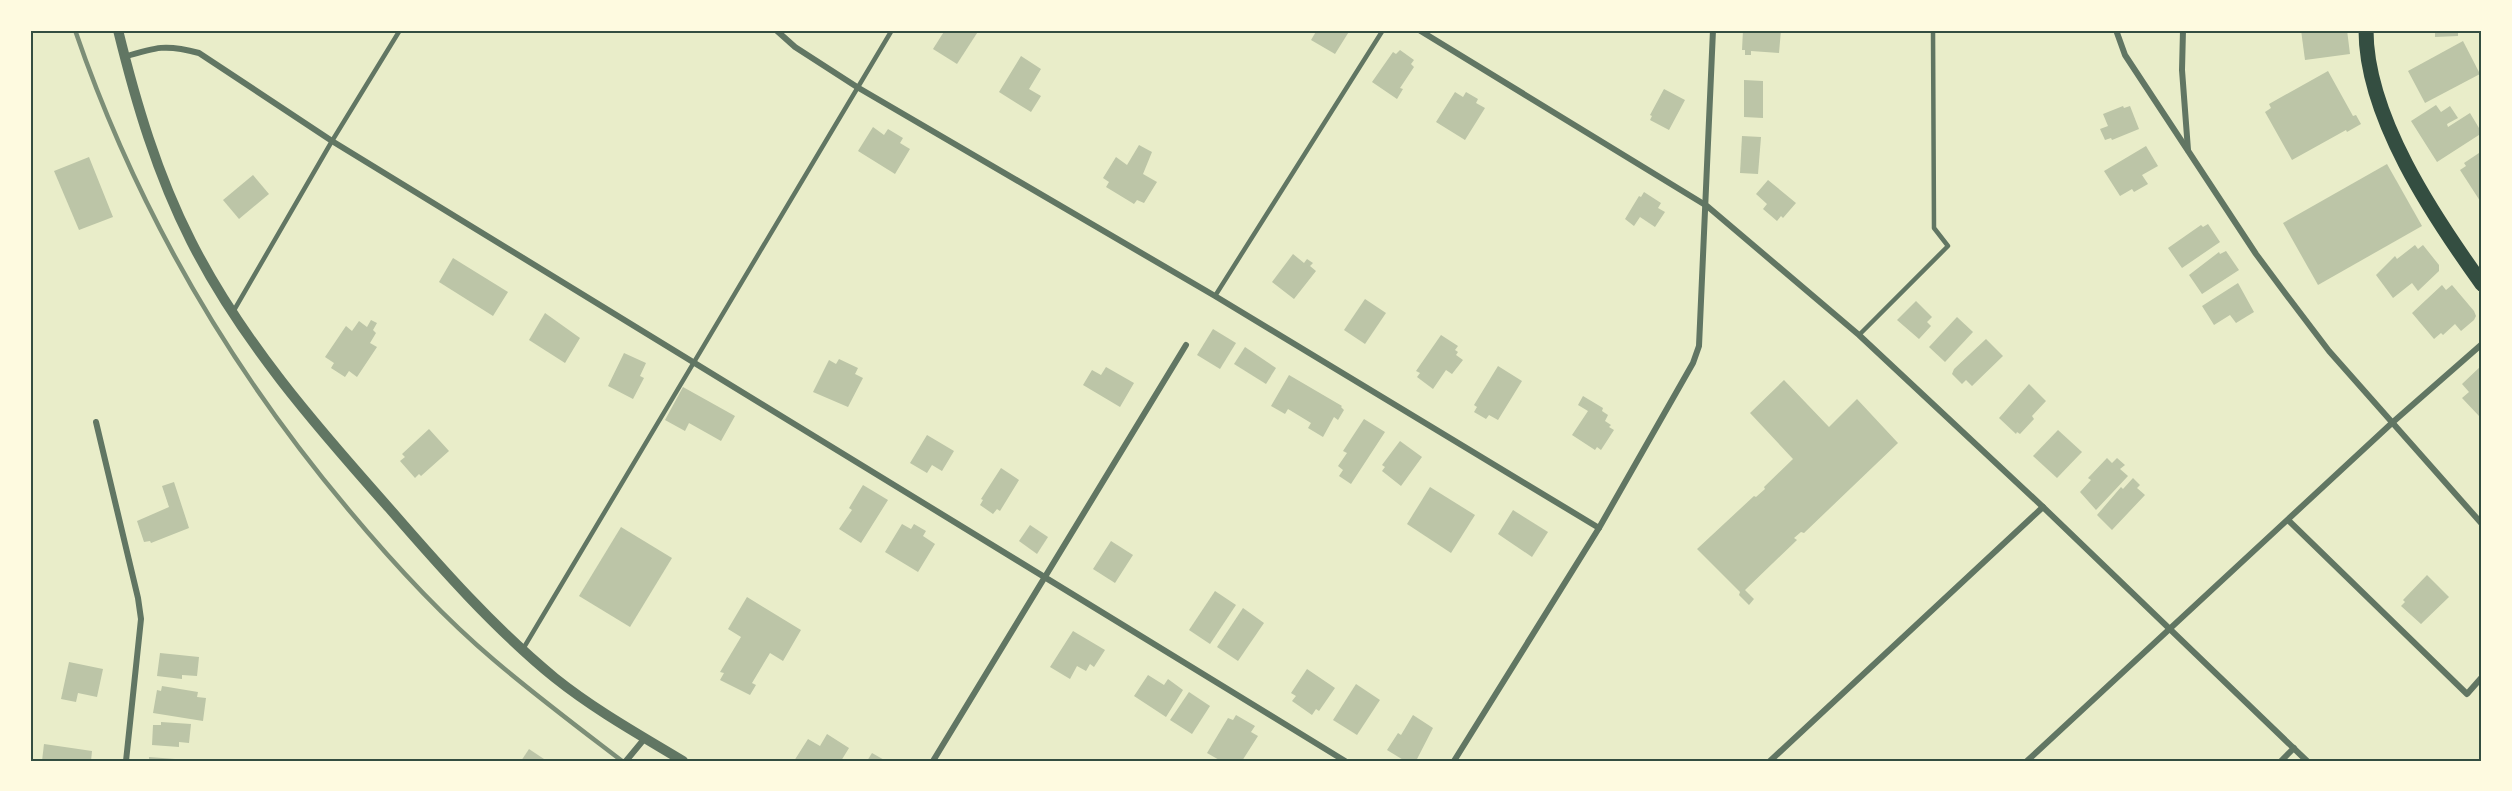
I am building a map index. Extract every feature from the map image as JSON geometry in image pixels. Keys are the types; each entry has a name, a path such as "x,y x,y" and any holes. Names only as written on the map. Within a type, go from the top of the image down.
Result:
{"main road":[{"path":"2366,30 2366,47 2372,79 2386,120 2451,242 2482,284"}],"street":[{"path":"118,30 146,132 165,186 196,250 233,312 300,404 355,470 475,604 522,650 566,686 683,761"},
{"path":"776,30 822,66 1215,296 1599,528"},
{"path":"1419,30 1707,206 1859,335 2043,507 2307,761"},
{"path":"1454,761 1599,528 1693,363 1699,346 1713,30"},
{"path":"2116,30 2125,55 2256,254 2285,294 2330,351 2482,524"},
{"path":"2183,30 2182,70 2188,150"},
{"path":"124,57 157,46 199,53 332,141 1345,761"},
{"path":"2027,761 2393,422 2482,344"},
{"path":"933,761 1186,345"},
{"path":"96,422 141,619 126,761"},
{"path":"1770,761 2043,507"},
{"path":"2288,520 2467,694 2482,677"},
{"path":"626,761 645,738"},
{"path":"2280,761 2294,748"}],"lane":[{"path":"233,312 332,141 400,30"},
{"path":"522,650 892,30"},
{"path":"1215,296 1383,30"},
{"path":"1859,335 1948,246 1934,228 1934,30"}],"building":[{"path":"945,30 979,30 957,64 933,49"},
{"path":"1317,30 1350,30 1335,54 1311,40"},
{"path":"1743,30 1781,30 1779,53 1751,51 1751,55 1745,55 1745,50 1742,50"},
{"path":"2301,30 2347,30 2350,54 2305,60"},
{"path":"2435,30 2458,30 2458,36 2435,37"},
{"path":"2463,41 2480,74 2425,103 2408,71"},
{"path":"1400,50 1414,60 1411,64 1414,67 1400,88 1403,89 1397,99 1372,82 1393,52 1396,54"},
{"path":"1021,56 1041,69 1029,89 1041,96 1031,112 999,92"},
{"path":"2328,71 2353,116 2356,115 2361,124 2292,160 2265,112 2271,108 2269,104"},
{"path":"1744,80 1763,81 1763,118 1744,117"},
{"path":"1664,89 1685,100 1669,130 1650,120 1652,116 1650,115"},
{"path":"1455,92 1463,97 1466,92 1478,99 1476,103 1485,108 1465,140 1436,122"},
{"path":"2436,105 2441,112 2450,106 2458,118 2447,124 2448,127 2470,113 2482,133 2437,162 2411,121"},
{"path":"2123,106 2124,108 2130,106 2139,129 2112,140 2111,138 2105,140 2100,129 2108,126 2103,114"},
{"path":"873,127 884,135 888,129 903,138 900,143 910,149 895,174 858,151"},
{"path":"1742,136 1761,137 1758,174 1740,173"},
{"path":"1139,145 1152,152 1143,174 1157,182 1144,203 1137,200 1134,204 1106,187 1109,182 1103,178 1116,157 1127,165"},
{"path":"2146,146 2158,166 2142,175 2148,184 2134,192 2132,189 2120,196 2104,171"},
{"path":"2482,151 2482,204 2460,170 2466,166 2464,163"},
{"path":"89,157 113,217 79,230 54,171"},
{"path":"2387,164 2422,226 2318,285 2283,223"},
{"path":"253,175 269,194 239,219 223,200"},
{"path":"1768,180 1796,203 1783,218 1781,216 1777,221 1763,209 1767,204 1756,194"},
{"path":"1644,192 1661,203 1658,208 1665,212 1655,227 1640,217 1634,226 1625,219"},
{"path":"2208,224 2220,242 2182,268 2168,248 2201,225 2203,227"},
{"path":"2415,245 2418,249 2423,245 2439,265 2439,271 2418,291 2412,283 2393,298 2376,275 2395,256 2397,259"},
{"path":"2226,251 2239,270 2202,294 2189,275 2219,252 2220,254"},
{"path":"1293,254 1304,263 1307,259 1313,263 1310,266 1316,271 1294,299 1272,282"},
{"path":"453,258 508,292 493,316 439,282"},
{"path":"2238,283 2254,312 2236,323 2230,315 2214,325 2202,306"},
{"path":"2442,285 2446,290 2452,285 2476,316 2461,331 2455,324 2443,335 2441,333 2434,339 2412,313"},
{"path":"1365,299 1386,313 1365,344 1344,330"},
{"path":"1916,301 1932,317 1927,322 1931,326 1919,339 1897,320"},
{"path":"545,313 580,338 565,363 529,340"},
{"path":"1957,317 1973,332 1945,362 1929,347"},
{"path":"371,320 377,323 373,330 376,333 370,343 377,347 357,377 349,371 345,377 331,368 334,363 325,357 346,326 352,331 359,321 367,327"},
{"path":"1213,329 1236,343 1220,369 1197,355"},
{"path":"1441,335 1458,346 1455,350 1458,352 1456,355 1463,360 1452,374 1446,370 1433,389 1417,377 1420,373 1416,371"},
{"path":"1986,339 2003,356 1972,386 1966,380 1962,384 1952,374 1954,369"},
{"path":"1245,347 1276,368 1266,384 1234,364"},
{"path":"624,353 646,363 640,376 644,378 633,399 608,386"},
{"path":"839,359 858,368 855,374 863,378 848,407 813,392 829,360 836,364"},
{"path":"2482,365 2482,412 2479,416 2462,398 2469,392 2462,384"},
{"path":"1498,366 1522,381 1498,420 1489,415 1486,419 1474,412 1477,407 1474,405"},
{"path":"1106,367 1134,383 1120,407 1083,385 1092,370 1101,375"},
{"path":"1289,375 1342,406 1344,410 1338,420 1334,417 1323,437 1308,428 1311,423 1288,409 1285,414 1271,406"},
{"path":"1784,380 1829,427 1857,399 1898,443 1804,533 1801,532 1794,538 1797,540 1745,590 1754,599 1749,605 1739,595 1740,592 1697,549 1754,496 1756,497 1765,489 1764,487 1793,459 1750,413"},
{"path":"2029,384 2046,401 2032,416 2034,419 2020,434 2017,432 2016,434 1999,418"},
{"path":"683,387 735,416 721,441 689,423 685,431 665,420"},
{"path":"1583,396 1603,408 1602,411 1608,415 1605,421 1614,430 1601,450 1597,447 1595,450 1572,435 1588,411 1578,405"},
{"path":"1364,419 1385,432 1351,484 1339,476 1343,470 1338,466 1347,453 1343,451"},
{"path":"429,429 449,451 421,476 419,474 415,478 400,461 405,457 402,454"},
{"path":"2058,430 2082,452 2057,478 2033,456"},
{"path":"927,435 954,451 942,471 932,465 927,473 910,463"},
{"path":"1400,441 1422,457 1401,486 1382,471 1385,467 1382,465"},
{"path":"2107,458 2112,463 2117,458 2125,465 2120,469 2128,476 2096,510 2080,492 2091,480 2088,478"},
{"path":"1001,468 1019,480 1000,511 997,509 993,514 980,505 983,500 981,499"},
{"path":"2133,478 2140,485 2137,488 2145,495 2112,530 2097,515 2121,487 2123,489"},
{"path":"174,482 189,528 151,543 150,541 144,542 137,521 169,507 162,486"},
{"path":"863,485 888,500 861,543 839,529 852,510 849,508"},
{"path":"1430,487 1475,515 1451,553 1407,524"},
{"path":"1513,510 1548,532 1532,557 1498,534"},
{"path":"902,524 911,529 914,524 926,531 923,536 935,544 918,572 885,552"},
{"path":"1030,525 1048,537 1037,554 1019,541"},
{"path":"621,527 672,558 630,627 579,596"},
{"path":"1111,541 1133,555 1115,583 1093,569"},
{"path":"2427,575 2449,597 2421,624 2401,606 2405,602 2403,600"},
{"path":"1215,591 1236,605 1210,644 1189,630"},
{"path":"747,597 801,630 783,661 770,653 752,683 756,685 750,695 720,680 724,673 720,672 741,637 728,629"},
{"path":"1243,608 1264,623 1238,661 1217,647"},
{"path":"1073,631 1105,650 1094,667 1090,664 1086,671 1077,666 1070,679 1050,667"},
{"path":"160,653 199,657 197,676 182,675 182,679 157,676"},
{"path":"69,662 103,669 97,697 78,693 76,702 61,699"},
{"path":"1307,669 1335,688 1319,711 1316,709 1312,715 1292,701 1296,696 1291,693"},
{"path":"1148,675 1164,685 1168,679 1183,690 1166,717 1134,696"},
{"path":"1356,684 1380,700 1357,735 1333,720"},
{"path":"162,686 198,692 197,697 206,698 203,721 153,713 157,690 161,691"},
{"path":"1189,692 1210,706 1192,734 1170,720"},
{"path":"1236,715 1255,726 1251,732 1258,736 1242,761 1221,761 1207,753 1228,718 1233,720"},
{"path":"1413,715 1433,728 1416,761 1405,761 1387,750 1398,733 1401,735"},
{"path":"161,722 191,724 189,743 179,742 179,747 152,745 153,725 161,725"},
{"path":"827,734 849,748 841,761 794,761 808,739 820,746"},
{"path":"44,744 92,751 91,761 42,761"},
{"path":"529,749 547,761 521,761"},
{"path":"872,753 886,761 867,761"},
{"path":"149,757 175,759 175,761 149,761"}],"railway":[{"path":"75,30 99,96 156,222 225,341 304,454 382,549 455,625 525,686 622,761"}]}
